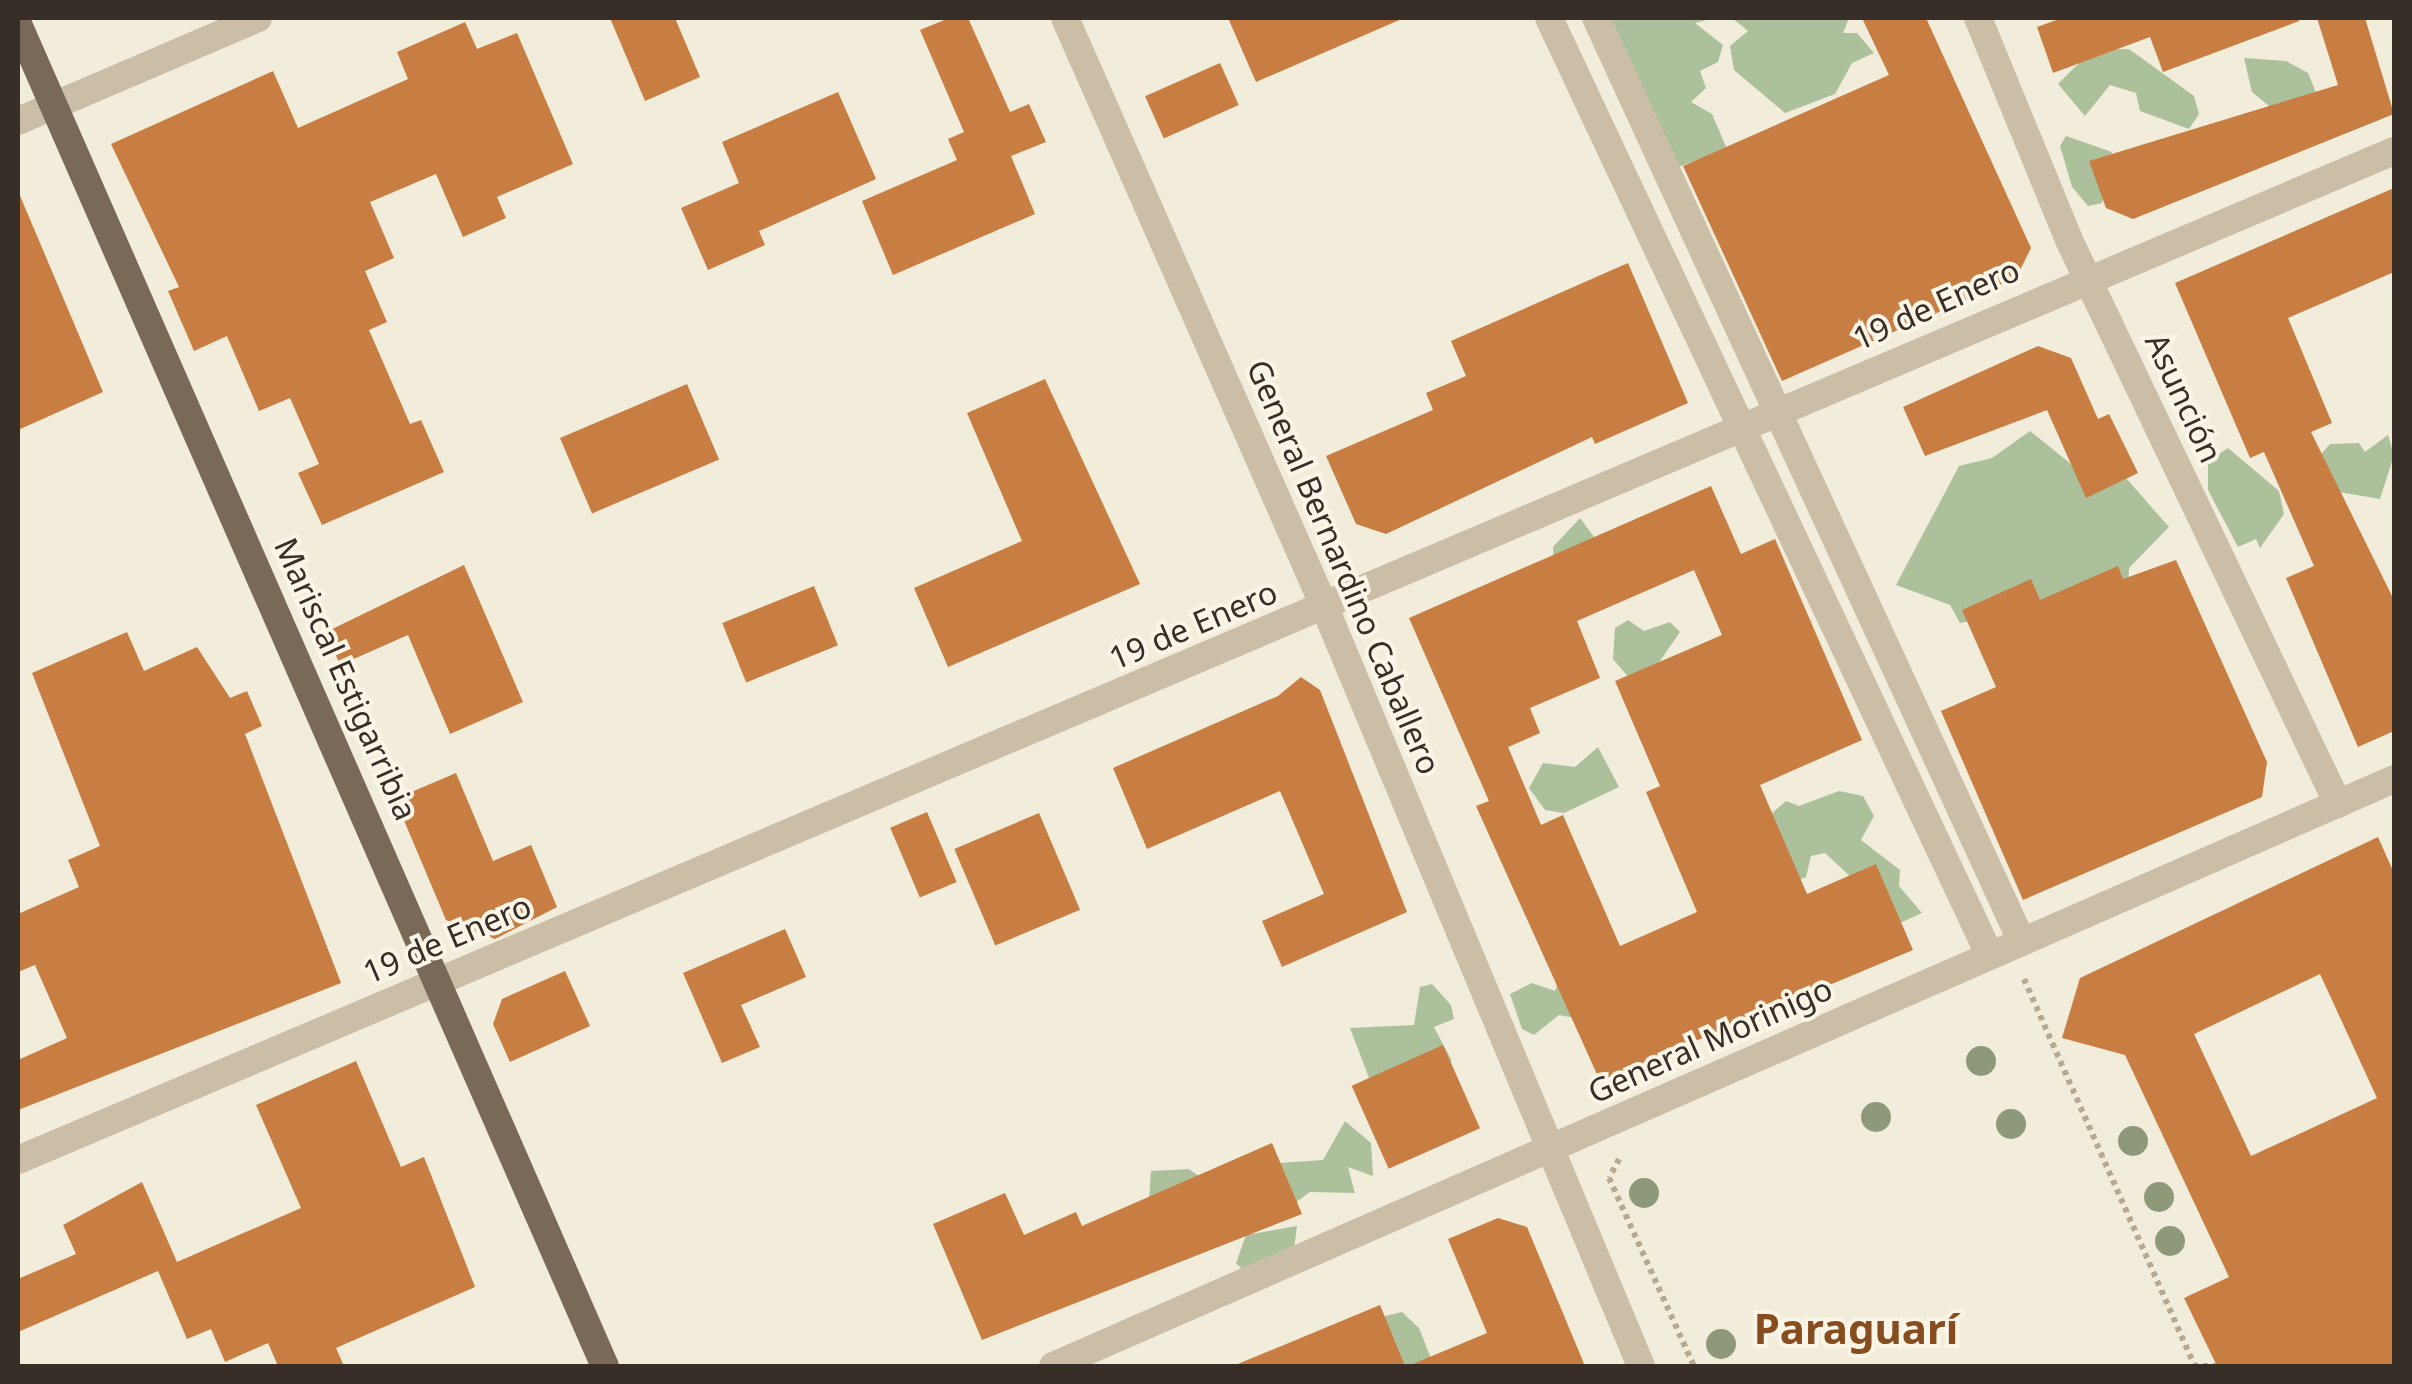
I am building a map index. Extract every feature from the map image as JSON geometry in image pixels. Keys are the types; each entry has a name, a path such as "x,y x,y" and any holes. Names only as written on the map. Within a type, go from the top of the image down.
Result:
{"main road":[{"name":"Mariscal Estigarribia","path":"18,24 442,979 605,1366"}],"street":[{"path":"18,121 258,18"},
{"name":"General Bernardino Caballero","path":"1065,18 1326,608 1554,1146 1641,1366"},
{"path":"1549,18 1736,429 1990,956"},
{"path":"1596,18 2022,942"},
{"name":"Asunción","path":"1978,18 2090,282 2338,804"},
{"name":"19 de Enero","path":"18,1160 1326,608 1778,411 2394,151"},
{"name":"General Morinigo","path":"1053,1366 2394,779"}],"path":[{"path":"2004,983 2022,974 2194,1366 2217,1366"},
{"path":"1622,1154 1609,1178 1694,1366"}],"green space":[{"path":"1604,18 1714,18 1695,23 1723,45 1718,62 1700,71 1706,88 1691,102 1712,114 1727,149 1675,168"},
{"path":"1732,18 1849,18 1843,33 1857,33 1874,53 1852,63 1835,94 1785,113 1734,70 1730,46 1748,31"},
{"path":"2129,49 2194,96 2199,114 2189,129 2140,111 2136,93 2110,85 2085,116 2058,84 2092,50"},
{"path":"2244,58 2286,61 2308,73 2317,95 2280,115 2252,92"},
{"path":"2066,136 2112,152 2102,203 2088,206 2072,187 2060,146"},
{"path":"2030,431 2071,464 2111,461 2169,527 2129,568 2128,592 1960,623 1950,605 1896,585 1959,466 1992,458"},
{"path":"2388,435 2394,455 2380,499 2339,492 2316,460 2330,444 2359,443 2365,452"},
{"path":"2228,448 2279,491 2284,514 2260,548 2256,539 2238,547 2208,490 2208,461"},
{"path":"1580,518 1600,545 1554,567 1553,547"},
{"path":"1628,620 1644,631 1670,622 1680,632 1660,661 1652,705 1613,659 1615,628"},
{"path":"1598,747 1619,787 1564,813 1545,810 1529,788 1543,763 1575,767"},
{"path":"1839,791 1863,796 1874,816 1861,840 1900,870 1899,886 1922,913 1900,923 1825,853 1811,856 1806,877 1791,884 1770,815 1786,801 1799,806"},
{"path":"1559,980 1575,1018 1559,1015 1534,1035 1522,1029 1510,994 1532,983 1555,991"},
{"path":"1432,984 1451,1005 1454,1019 1434,1027 1452,1061 1374,1091 1350,1028 1414,1025 1420,987"},
{"path":"1345,1121 1371,1143 1373,1176 1348,1167 1355,1193 1310,1192 1291,1206 1279,1163 1323,1160"},
{"path":"1189,1169 1203,1179 1149,1199 1151,1171"},
{"path":"1297,1226 1294,1249 1242,1269 1236,1263 1246,1235"},
{"path":"1402,1312 1419,1328 1434,1366 1387,1366 1377,1318"}],"building":[{"path":"610,18 675,18 700,77 645,101"},
{"path":"949,18 968,18 1010,112 1029,104 1046,142 1011,156 1035,214 893,275 862,201 957,160 948,139 964,132 920,30"},
{"path":"1228,18 1404,18 1256,82"},
{"path":"1862,18 1926,18 2031,248 2016,278 1782,381 1683,166 1889,75"},
{"path":"2062,18 2299,21 2163,72 2150,37 2053,73 2037,27"},
{"path":"2317,18 2365,18 2394,114 2133,219 2106,208 2089,161 2338,85"},
{"path":"465,22 477,49 517,33 573,164 497,197 506,218 463,237 436,174 370,202 394,258 365,271 387,322 369,330 410,424 421,420 444,472 322,525 298,473 319,464 290,398 259,411 227,336 194,351 168,291 179,287 111,144 273,71 298,128 408,79 397,52"},
{"path":"1220,63 1239,105 1164,138 1145,96"},
{"path":"838,92 876,179 759,231 765,245 708,270 681,208 739,183 722,142"},
{"path":"2394,188 2394,272 2288,318 2332,423 2311,432 2394,600 2394,731 2358,747 2286,578 2314,566 2264,452 2250,458 2175,283"},
{"path":"18,191 103,392 18,430"},
{"path":"1628,263 1688,403 1595,444 1592,437 1386,534 1356,524 1326,456 1433,410 1426,393 1466,376 1451,341"},
{"path":"2038,346 2071,358 2098,419 2109,414 2138,473 2086,498 2047,410 1925,456 1903,407"},
{"path":"1045,379 1140,584 948,667 914,588 1022,541 967,413"},
{"path":"687,384 719,459 592,513 560,438"},
{"path":"1711,486 1741,554 1775,539 1862,740 1760,785 1807,894 1876,864 1913,950 1600,1081 1476,806 1489,801 1409,618","holes":["1694,570 1722,635 1615,681 1660,786 1646,792 1697,912 1620,946 1563,815 1541,825 1508,747 1540,733 1530,708 1600,678 1577,621"]},
{"path":"2176,560 2267,762 2262,797 2023,900 1941,711 1996,687 1962,610 2031,579 2040,600 2118,566 2123,579"},
{"path":"464,565 523,702 450,734 408,635 340,665 326,632"},
{"path":"814,586 838,645 746,682 722,623"},
{"path":"127,632 144,671 197,647 230,698 247,691 262,726 245,734 341,983 18,1110 18,1060 67,1038 35,965 18,972 18,914 79,887 68,860 100,846 32,673"},
{"path":"1301,677 1320,690 1407,912 1282,967 1262,921 1324,894 1280,791 1147,849 1113,768 1278,696"},
{"path":"456,773 493,861 531,845 557,907 495,939 446,920 395,799"},
{"path":"927,812 957,882 920,898 890,828"},
{"path":"1039,813 1080,910 995,946 954,849"},
{"path":"2378,837 2394,873 2394,1366 2217,1366 2184,1298 2229,1277 2125,1055 2062,1038 2080,978","holes":["2320,974 2377,1098 2251,1156 2194,1034"]},
{"path":"785,929 806,977 741,1005 760,1047 722,1063 683,973"},
{"path":"565,971 590,1026 510,1062 493,1024 502,999"},
{"path":"1443,1045 1480,1128 1389,1169 1352,1086"},
{"path":"356,1061 401,1167 424,1157 475,1287 336,1348 344,1366 278,1366 268,1343 225,1362 211,1329 187,1339 158,1271 18,1332 18,1279 76,1254 63,1225 142,1182 177,1262 301,1208 256,1105"},
{"path":"1272,1143 1302,1214 982,1340 933,1224 1005,1193 1024,1235 1076,1212 1082,1226"},
{"path":"1498,1218 1527,1227 1585,1366 1408,1366 1487,1333 1448,1239"},
{"path":"1380,1305 1405,1366 1233,1366"}],"district":[{"name":"Paraguarí","path":"1856,1328"}]}
